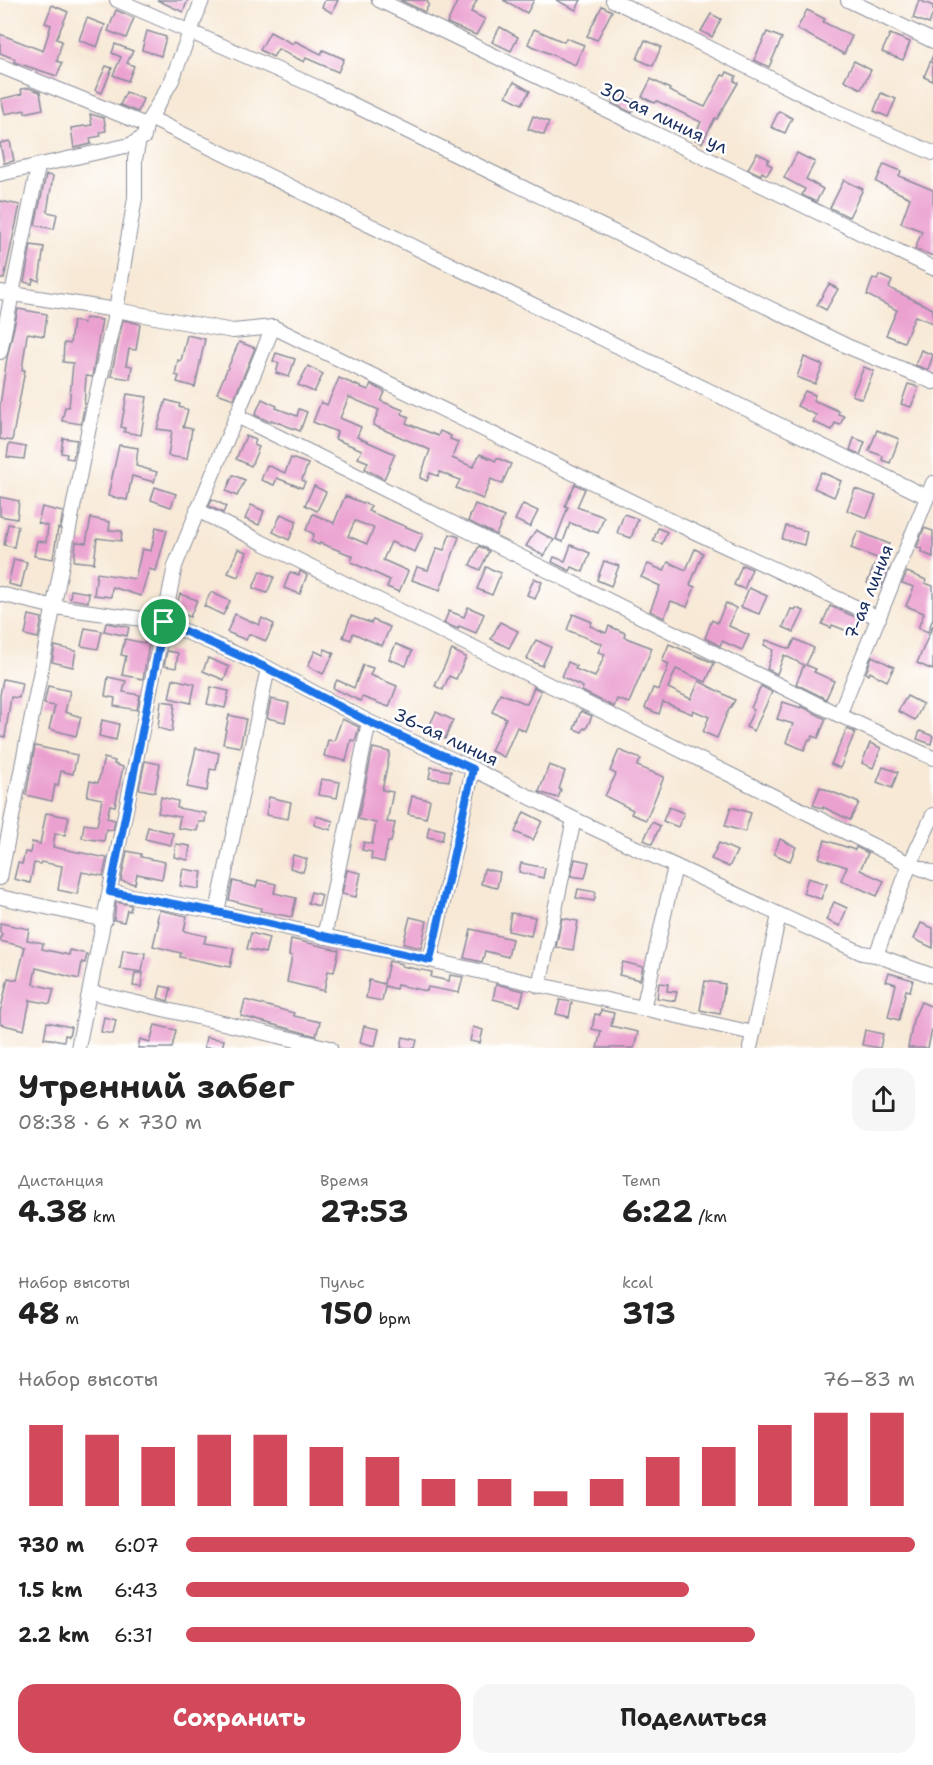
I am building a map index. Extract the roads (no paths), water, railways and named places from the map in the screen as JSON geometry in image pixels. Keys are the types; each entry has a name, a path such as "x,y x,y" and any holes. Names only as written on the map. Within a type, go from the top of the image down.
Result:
{"street":[{"path":"117,0 319,88 849,347 933,382"},
{"path":"0,174 130,145 144,137 148,121 171,80 202,0"},
{"name":"30-ая линия ул","path":"379,0 933,268"},
{"path":"613,0 832,109 933,153"},
{"path":"848,0 933,41"},
{"path":"0,66 148,121 927,497"},
{"path":"0,878 88,432 117,310 135,198 135,159 139,140"},
{"path":"0,352 6,294 38,167"},
{"path":"6,294 117,310 233,332 273,327 682,526 879,618"},
{"path":"78,1048 174,566 273,327"},
{"path":"237,416 838,715 933,758"},
{"name":"7-ая линия","path":"838,715 933,483"},
{"path":"197,510 910,864 933,873"},
{"name":"36-ая линия","path":"0,594 55,607 164,622 267,668 369,722 779,915 862,953 876,955 933,975"},
{"path":"217,912 267,668"},
{"path":"324,938 369,722"},
{"path":"430,960 473,769"},
{"path":"876,955 910,864 933,814"},
{"path":"539,986 574,819"},
{"path":"643,1009 675,866"},
{"path":"110,892 217,912 753,1033"},
{"path":"0,897 105,920"},
{"path":"750,1048 779,915"},
{"path":"90,992 330,1048"}]}
